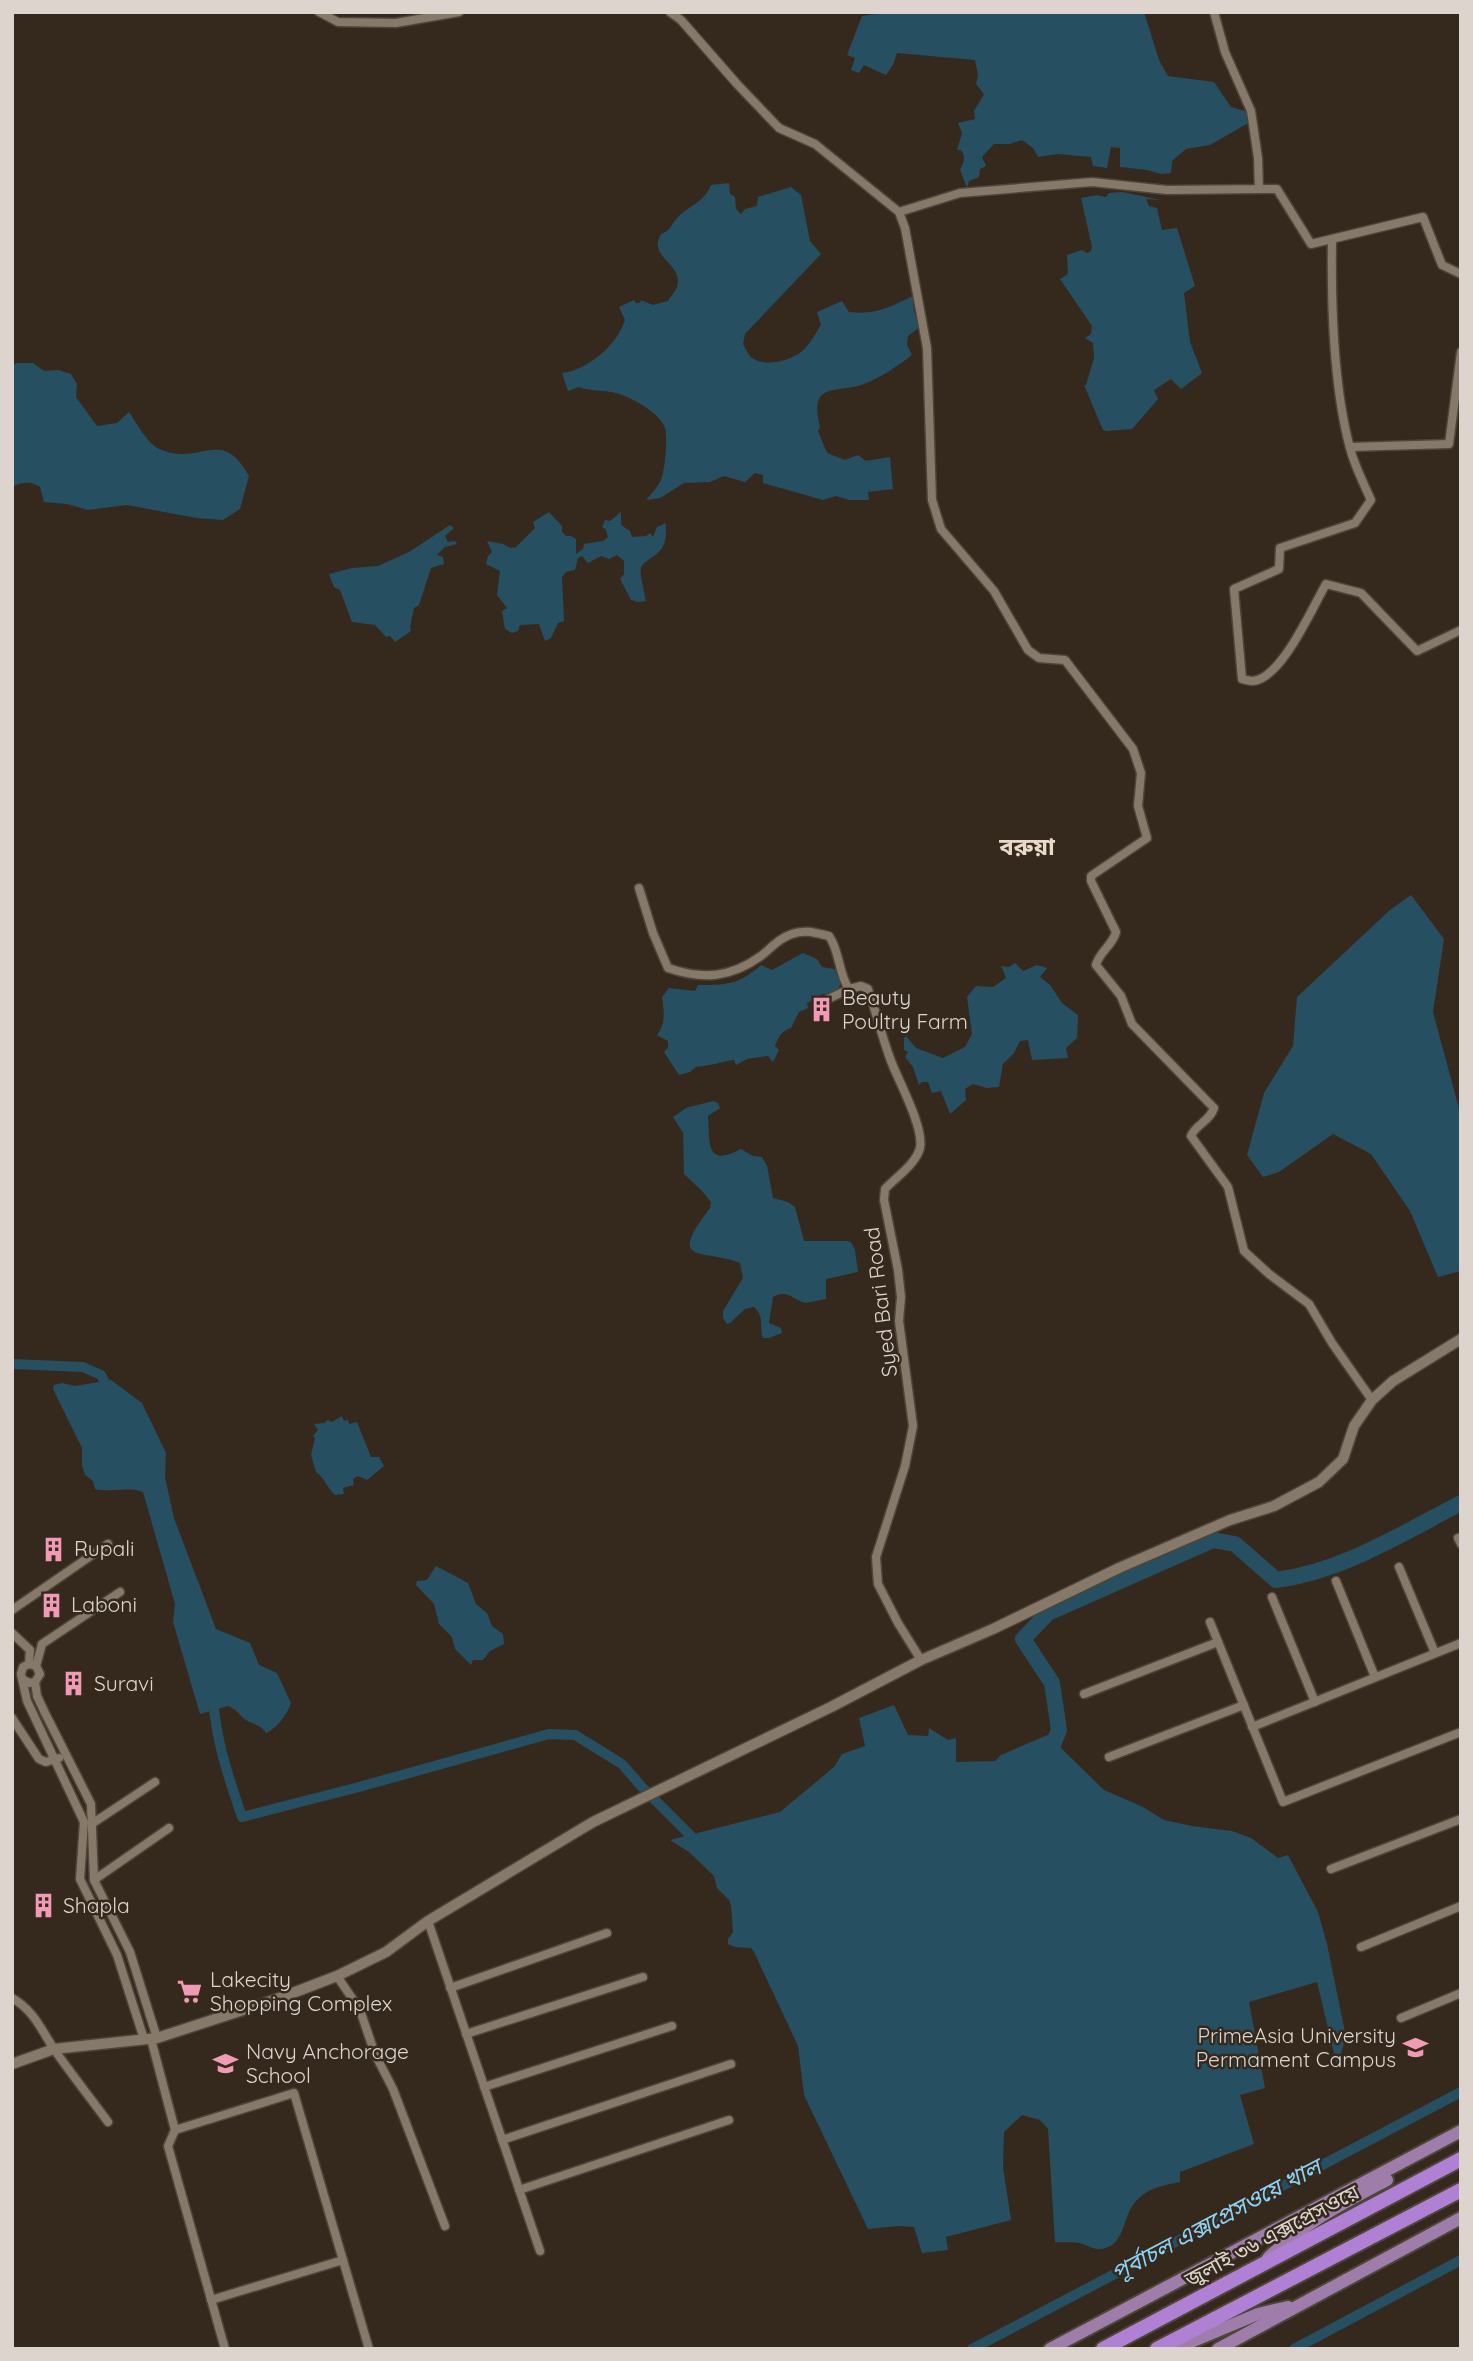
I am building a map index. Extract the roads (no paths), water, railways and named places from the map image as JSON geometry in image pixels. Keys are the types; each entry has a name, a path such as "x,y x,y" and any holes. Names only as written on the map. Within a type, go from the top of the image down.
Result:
{"highway":[{"name":"জুলাই ৩৬ এক্সপ্রেসওয়ে","path":"1103,2349 1461,2159"},
{"path":"1157,2349 1461,2190"}],"main road":[{"path":"1049,2349 1461,2131"},
{"path":"1260,2266 1286,2240 1314,2219 1408,2169 1424,2157 1431,2147"},
{"path":"1218,2349 1461,2218"},
{"path":"1174,2349 1258,2314 1302,2304"}],"street":[{"path":"319,12 338,22 396,23 459,12"},
{"path":"1213,12 1225,52 1251,111 1258,158 1259,189"},
{"path":"673,13 779,128 815,144 900,212 927,348 932,500 941,529 994,591 1028,650 1039,658 1065,660 1133,749 1141,773 1138,806 1147,838 1091,876 1116,932 1115,938 1096,965 1121,996 1132,1024 1214,1108 1212,1115 1192,1132 1191,1136 1228,1187 1244,1251 1309,1304 1332,1343 1372,1400"},
{"path":"900,212 960,194 1092,182 1167,190 1277,189 1311,244 1423,217 1442,265 1461,274"},
{"path":"1332,239 1333,333 1342,406 1350,447 1371,500 1356,523 1280,548 1279,569 1234,589 1242,679 1255,681 1271,672 1285,656 1326,584 1361,593 1417,651 1461,630"},
{"path":"1350,447 1449,444 1461,352"},
{"path":"639,888 653,933 668,968 690,976 724,974 750,964 793,933 809,931 829,936 834,943 837,961 849,989 828,999"},
{"name":"Syed Bari Road","path":"849,989 861,986 868,989 920,1138 920,1150 885,1189 884,1200 898,1270 901,1297 899,1321 913,1426 905,1466 876,1557 878,1584 921,1660"},
{"path":"12,2064 54,2049 151,2039 278,1999 337,1976 386,1952 428,1921 593,1822 831,1707 921,1660 993,1629 1119,1567 1230,1520 1274,1506 1319,1482 1343,1459 1354,1426 1372,1400 1393,1381 1461,1339"},
{"path":"12,1610 108,1544"},
{"path":"1399,1567 1435,1653"},
{"path":"1336,1581 1375,1677"},
{"path":"120,1592 42,1644 30,1665 21,1674 27,1701 84,1822 80,1879 117,1955 151,2039"},
{"path":"1272,1597 1315,1702"},
{"path":"1210,1622 1283,1802 1461,1732"},
{"path":"12,1633 30,1650 30,1665 40,1674 35,1682 37,1696 91,1804 94,1880 130,1952 175,2130 168,2146 225,2349"},
{"path":"1084,1694 1218,1642"},
{"path":"1252,1727 1435,1653 1459,1646"},
{"path":"12,1673 30,1665"},
{"path":"24,1680 35,1682"},
{"path":"1109,1757 1244,1705"},
{"path":"12,1718 39,1759 46,1762 55,1761 65,1755"},
{"path":"93,1823 155,1783"},
{"path":"1331,1869 1461,1819"},
{"path":"94,1880 169,1828"},
{"path":"81,1856 94,1856"},
{"path":"1362,1947 1461,1906"},
{"path":"102,1922 112,1916"},
{"path":"428,1921 540,2251"},
{"path":"450,1987 607,1934"},
{"path":"117,1955 130,1952"},
{"path":"337,1976 360,2010 375,2054 393,2089 445,2226"},
{"path":"466,2034 643,1977"},
{"path":"1401,2018 1461,1993"},
{"path":"12,1998 38,2021 54,2049 108,2122"},
{"path":"484,2087 672,2026"},
{"path":"502,2140 731,2064"},
{"path":"175,2130 294,2093 369,2349"},
{"path":"519,2190 729,2120"},
{"path":"211,2300 343,2260"}],"water":[{"path":"890,12 1144,12 1159,60 1168,76 1214,82 1231,107 1248,112 1250,122 1210,145 1186,149 1172,161 1171,173 1161,174 1120,167 1120,148 1111,147 1107,168 1093,166 1091,157 1058,154 1038,157 1033,148 1022,140 1010,144 994,144 982,157 986,166 980,169 979,177 969,181 967,188 960,170 964,155 961,150 957,150 962,133 958,123 975,119 974,111 984,94 976,84 978,75 975,60 897,53 886,75 864,65 859,73 851,70 855,58 847,55 862,16"},
{"path":"729,183 730,194 735,197 736,209 741,214 745,209 757,206 758,197 791,187 801,195 810,241 821,254 745,334 743,344 752,358 770,362 784,360 801,352 821,325 817,312 842,301 849,312 868,312 883,309 913,296 914,312 922,325 908,336 907,345 912,355 895,368 864,384 827,392 818,402 818,431 827,453 845,460 858,455 866,461 890,457 893,489 868,492 869,500 849,500 836,496 823,500 763,483 763,475 755,473 745,482 724,476 710,482 684,483 660,498 646,500 662,477 666,439 662,422 634,400 617,393 579,387 568,391 562,373 591,362 608,347 625,320 619,307 634,300 636,303 641,300 653,305 668,301 677,287 678,279 659,249 661,234 704,196 711,185"},
{"path":"1122,192 1161,200 1146,199 1149,206 1157,208 1162,230 1177,228 1195,286 1184,293 1190,342 1202,373 1181,389 1171,379 1154,390 1158,399 1132,429 1106,431 1103,430 1084,385 1094,358 1093,343 1085,338 1091,334 1092,326 1060,279 1068,274 1067,255 1082,250 1087,253 1091,251 1081,198 1097,195 1106,197 1109,193"},
{"path":"33,363 44,371 58,370 71,374 77,384 76,397 97,426 117,423 129,412 148,439 162,450 176,454 210,450 229,453 239,461 249,476 240,509 223,520 196,518 127,505 88,510 67,504 44,502 40,487 30,483 12,487 12,365"},
{"path":"549,512 562,526 562,532 566,536 576,539 576,554 583,549 584,544 603,541 608,537 602,527 605,520 610,521 621,512 621,525 630,531 632,537 650,533 653,537 657,527 666,523 663,546 641,568 646,601 631,600 620,579 624,574 624,561 617,555 609,559 601,556 588,563 582,556 578,558 575,570 566,572 562,577 564,621 558,623 551,638 545,641 539,624 520,625 518,631 512,633 505,629 502,611 507,608 497,595 500,571 486,564 492,552 487,541 510,548 516,547 535,528 533,522"},
{"path":"450,525 454,528 445,536 448,542 455,541 457,544 445,547 437,555 443,557 444,564 431,568 419,605 414,608 411,631 395,642 375,625 352,622 340,590 334,587 329,574 352,568 378,566 409,552"},
{"path":"1411,895 1444,939 1433,1012 1461,1116 1461,1271 1438,1277 1410,1211 1371,1154 1333,1134 1279,1172 1263,1177 1247,1155 1264,1093 1293,1046 1297,997 1390,910"},
{"path":"803,953 817,959 822,967 839,970 842,977 837,995 823,994 807,1003 808,1008 799,1012 791,1028 781,1034 775,1046 779,1050 773,1062 768,1056 747,1059 736,1065 734,1060 696,1067 679,1075 664,1052 668,1048 668,1041 657,1035 663,1022 662,997 669,988 695,991 698,985 732,982 746,977 761,965 772,970"},
{"path":"1015,963 1023,971 1037,965 1047,968 1040,977 1050,985 1062,1003 1078,1015 1077,1038 1066,1048 1068,1058 1032,1060 1028,1040 1020,1041 1014,1053 1003,1064 999,1087 987,1088 973,1084 965,1089 966,1100 950,1114 941,1091 932,1093 928,1082 919,1085 913,1067 905,1057 908,1052 904,1050 904,1038 906,1036 916,1048 943,1058 965,1047 972,1034 967,997 976,986 993,987 1006,978 1001,966 1009,967"},
{"path":"713,1101 718,1103 720,1108 708,1116 710,1143 715,1154 721,1156 741,1149 753,1156 762,1157 767,1166 773,1198 795,1207 804,1241 847,1241 851,1242 855,1250 858,1272 826,1279 826,1299 805,1303 786,1294 773,1297 769,1323 781,1328 782,1333 769,1338 763,1338 761,1318 754,1307 745,1309 730,1323 727,1324 723,1318 723,1311 743,1278 740,1263 702,1254 690,1246 697,1226 710,1208 711,1202 684,1174 683,1133 673,1117 686,1108"},
{"path":"111,1380 142,1403 166,1453 165,1477 174,1518 216,1629 250,1643 259,1665 277,1673 291,1703 281,1721 266,1733 228,1706 200,1714 173,1622 175,1604 143,1492 95,1489 93,1481 85,1475 82,1448 53,1389 54,1385 62,1383 75,1386"},
{"path":"342,1416 349,1424 357,1422 371,1457 379,1457 384,1466 367,1480 358,1476 353,1479 354,1485 343,1488 344,1494 335,1495 316,1472 311,1455 315,1438 313,1436 318,1430 314,1424 325,1423 327,1420 332,1422"},
{"path":"436,1566 468,1583 476,1604 487,1613 492,1626 503,1634 504,1644 490,1651 483,1660 473,1660 471,1665 455,1649 452,1637 439,1624 434,1604 416,1585 417,1581 427,1580"},
{"path":"894,1705 908,1735 928,1736 929,1728 948,1740 956,1738 956,1762 995,1761 1001,1755 1059,1730 1061,1748 1104,1790 1143,1807 1164,1820 1232,1831 1251,1838 1278,1858 1288,1855 1318,1912 1346,2037 1337,2066 1317,1982 1249,2002 1265,2088 1240,2095 1254,2144 1180,2172 1180,2182 1146,2193 1131,2208 1118,2238 1107,2248 1096,2249 1079,2243 1055,2242 1048,2129 1040,2120 1022,2115 1004,2132 1003,2167 1011,2220 946,2237 948,2250 922,2253 914,2227 868,2229 804,2095 798,2046 754,1952 751,1948 728,1944 733,1932 729,1900 717,1888 714,1876 689,1852 670,1840 780,1812 834,1767 842,1754 865,1746 859,1718"}],"waterway":[{"path":"12,1364 83,1367 101,1375 109,1390"},
{"path":"1051,1750 1059,1730 1052,1683 1023,1639 1048,1613 1213,1540 1235,1544 1276,1580 1325,1569 1394,1539 1461,1503"},
{"path":"213,1698 227,1773 242,1817 549,1734 575,1735 622,1764 697,1842"},
{"name":"পূর্বাচল এক্সপ্রেসওয়ে খাল","path":"972,2349 1461,2092"},
{"name":"পূর্বাচল এক্সপ্রেসওয়ে খাল","path":"1294,2349 1461,2260"}],"place":[{"name":"Beauty Poultry Farm","path":"822,1010"},
{"name":"Rupali","path":"54,1549"},
{"name":"Laboni","path":"51,1605"},
{"name":"Suravi","path":"74,1684"},
{"name":"Shapla","path":"43,1906"},
{"name":"Lakecity Shopping Complex","path":"190,1992"},
{"name":"PrimeAsia University Permament Campus","path":"1416,2048"},
{"name":"Navy Anchorage School","path":"226,2064"}],"district":[{"name":"বরুয়া","path":"1027,847"}]}
